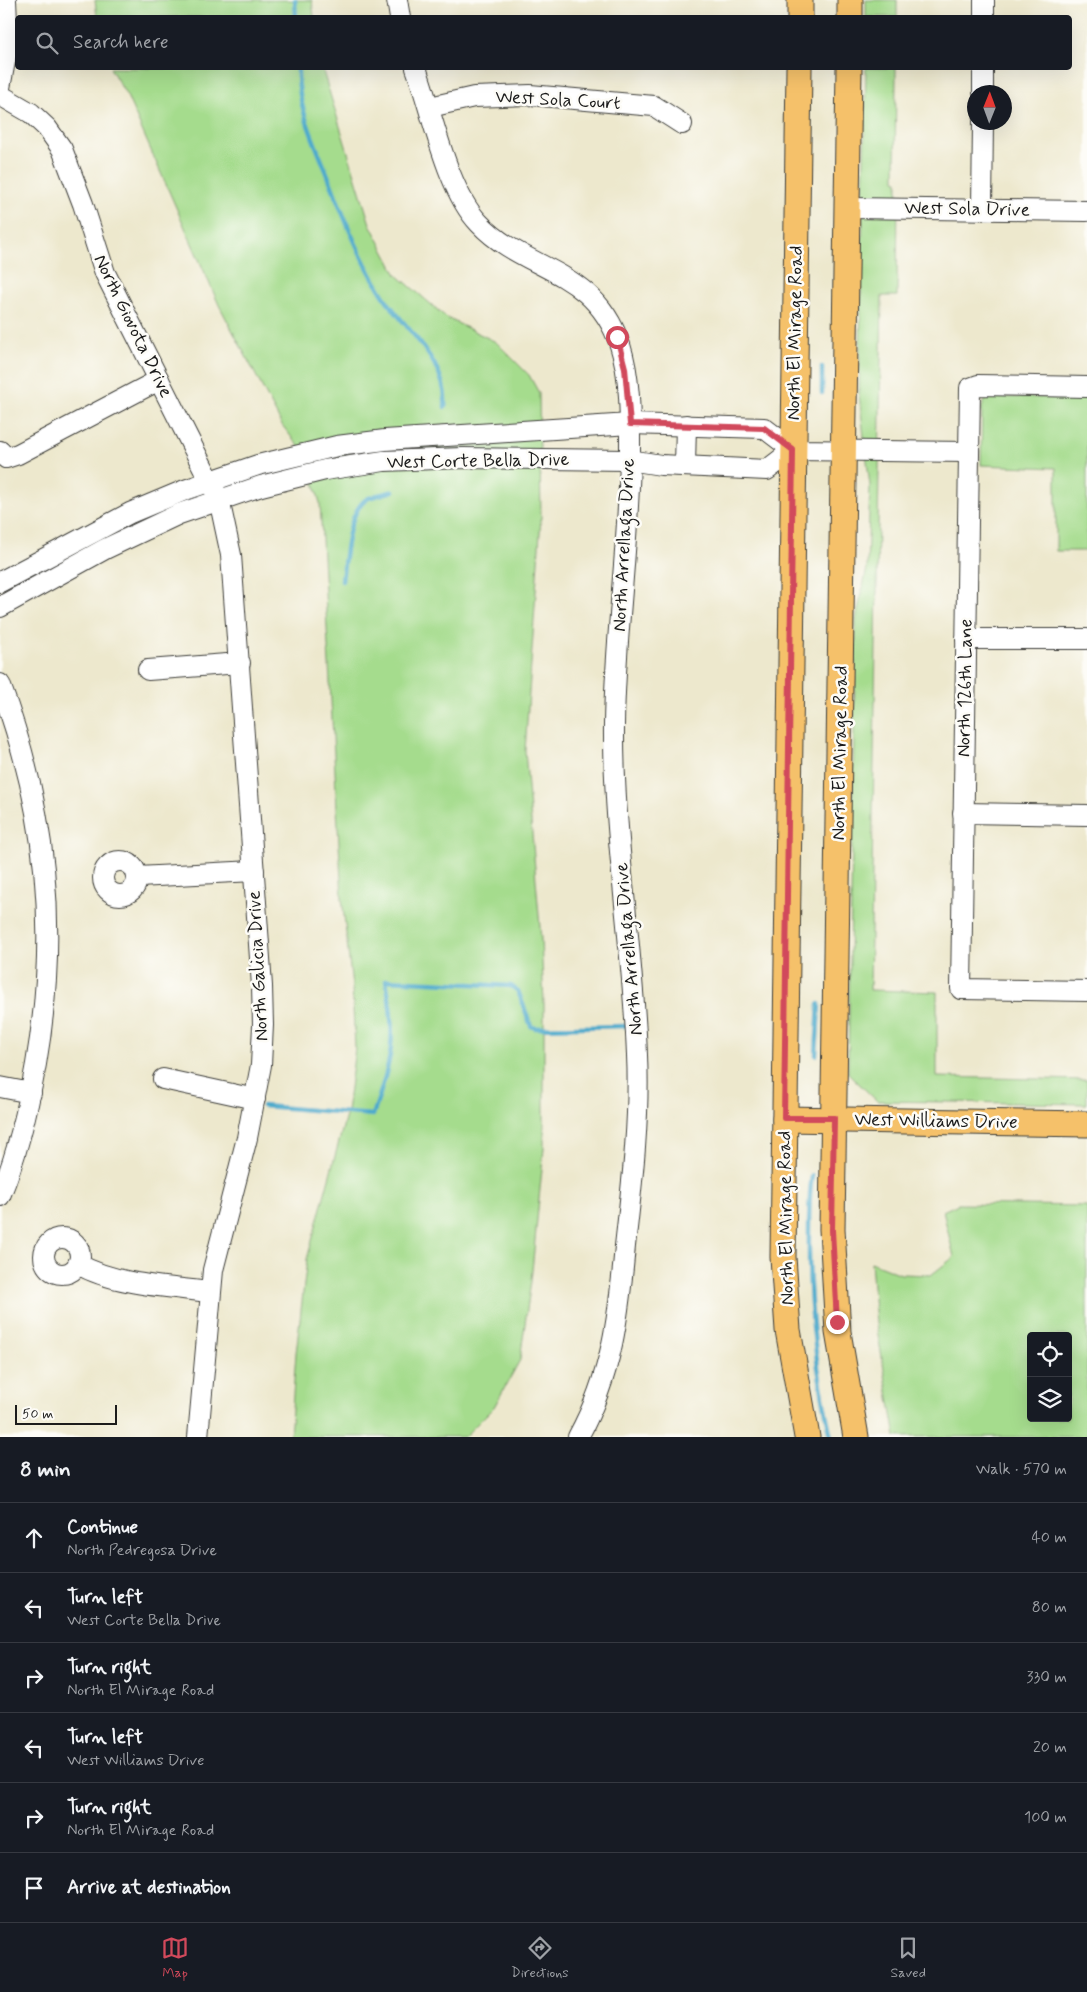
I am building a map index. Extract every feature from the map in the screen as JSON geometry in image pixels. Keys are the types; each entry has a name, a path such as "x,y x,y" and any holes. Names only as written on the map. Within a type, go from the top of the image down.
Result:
{"main road":[{"path":"800,0 800,15"},
{"path":"850,0 850,15"},
{"name":"North El Mirage Road","path":"799,70 783,1257 793,1362 807,1437"},
{"name":"North El Mirage Road","path":"849,70 845,451 832,1230 834,1289 843,1366 856,1437"},
{"name":"West Williams Drive","path":"784,1118 1087,1124"}],"street":[{"path":"0,88 8,45 6,0"},
{"path":"397,0 400,15"},
{"path":"984,0 984,15"},
{"name":"North Arrellaga Drive","path":"417,70 454,185 469,211 479,224 504,245 552,269 577,285 596,304 607,319 622,350 627,383 631,478 614,728 618,814 636,1039 636,1107 627,1230 615,1339 606,1375 585,1434"},
{"path":"983,70 983,85"},
{"name":"North Giovota Drive","path":"0,95 31,114 47,128 62,149 83,204 105,273 215,490"},
{"name":"West Sola Court","path":"430,107 474,97 530,95 654,106 682,124"},
{"path":"982,209 983,130"},
{"name":"West Sola Drive","path":"848,208 1087,211"},
{"path":"0,451 6,458 18,454 158,380"},
{"name":"North 126th Lane","path":"1087,387 978,385 970,388 961,989 1087,990"},
{"name":"West Corte Bella Drive","path":"0,582 130,513 215,490 325,470 392,460 630,454 685,466 767,470 793,450 764,428 630,424 354,444 277,460 215,490 0,607"},
{"path":"685,466 686,425"},
{"path":"793,450 969,452"},
{"name":"North Galicia Drive","path":"198,1437 210,1292 218,1246 248,1138 255,1098 263,1025 240,664 231,555 215,490"},
{"path":"966,639 1087,639"},
{"path":"148,670 240,664"},
{"path":"0,684 24,754 36,804 46,873 49,919 48,966 42,1030 31,1093 19,1142 0,1196"},
{"path":"963,813 1087,816"},
{"path":"138,877 254,871"},
{"path":"164,1079 255,1098"},
{"path":"0,1087 31,1093"},
{"path":"78,1264 85,1268 126,1280 157,1286 210,1292"}],"green space":[{"path":"95,0 312,0 314,15 97,15"},
{"path":"866,0 897,0 897,15 866,15"},
{"path":"111,70 323,70 370,224 397,275 447,318 496,342 529,375 539,393 541,518 525,751 541,939 544,1004 544,1148 531,1281 520,1360 494,1407 464,1437 290,1437 296,1353 307,1259 347,1112 355,1048 352,986 342,898 320,503 313,479 300,448 282,425 219,305 127,96"},
{"path":"866,70 896,70 895,180 898,181 897,296 882,296 870,990 937,992 937,1077 1087,1080 1087,1104 877,1101 848,1073 856,619 867,568 870,486 859,395"},
{"path":"987,397 1087,398 1087,551 1056,551 1056,468 981,465 982,407"},
{"path":"958,1204 1087,1206 1087,1437 896,1437 876,1324 871,1262 901,1274 931,1275 954,1257 943,1211"}],"waterway":[{"path":"295,0 296,15"},
{"path":"298,70 300,95 307,122 351,233 364,262 380,290 432,360 444,390 445,407"},
{"path":"822,367 822,393"},
{"path":"342,581 348,537 355,514 360,505 373,496 393,491"},
{"path":"263,1106 373,1115 385,1079 391,1049 391,1018 386,980 511,986 518,991 531,1026 535,1028 626,1026"},
{"path":"816,1055 819,1004"},
{"path":"812,1176 809,1226 810,1285 817,1361 831,1437"}],"route":[{"path":"617,337 622,350 625,368 630,424 764,428 793,450 784,1118 834,1118 832,1260 837,1322"}]}
